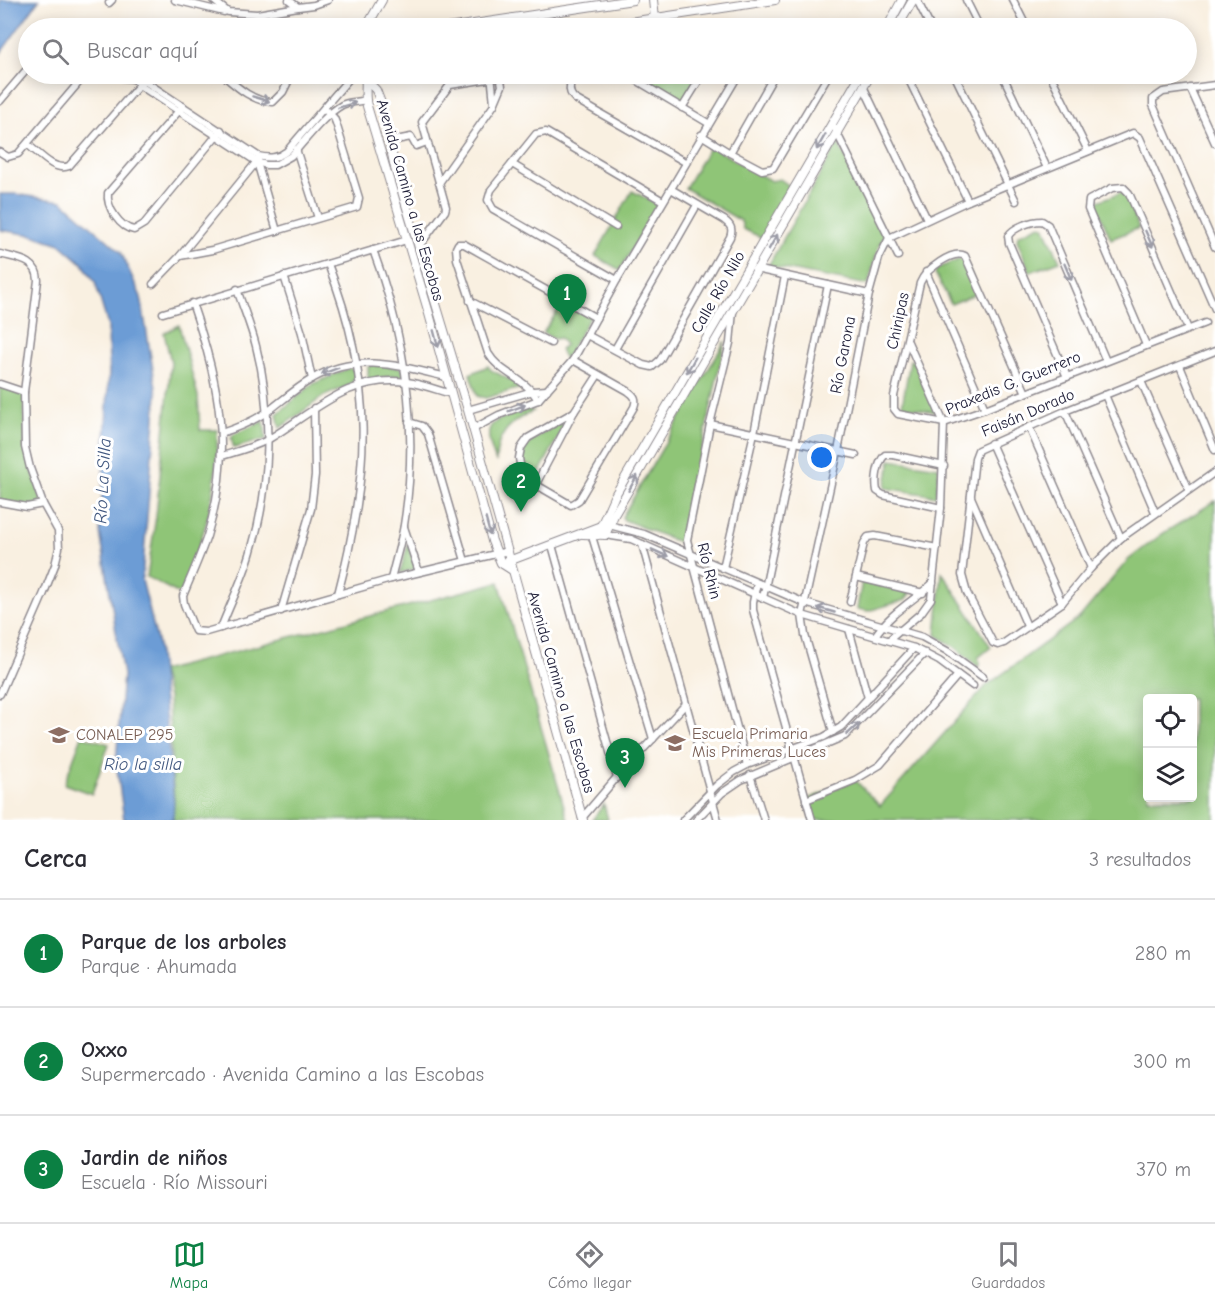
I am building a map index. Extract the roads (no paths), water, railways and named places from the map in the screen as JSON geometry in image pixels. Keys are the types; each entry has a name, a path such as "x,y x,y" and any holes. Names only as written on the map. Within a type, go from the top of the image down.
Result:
{"street":[{"path":"175,0 228,12 256,14 314,5 328,0"},
{"path":"213,0 228,12"},
{"path":"289,0 298,7"},
{"path":"372,18 382,0"},
{"path":"533,18 633,0"},
{"path":"653,0 655,18"},
{"path":"661,18 775,0"},
{"path":"892,18 902,0"},
{"path":"903,18 915,0 925,18"},
{"path":"966,0 975,18"},
{"path":"1013,0 1022,18"},
{"path":"0,101 18,80"},
{"path":"0,152 8,157 14,157 79,84"},
{"path":"27,144 56,167 63,169 69,166 139,84"},
{"path":"144,84 217,137 258,159 275,158 287,151 344,84"},
{"path":"234,84 264,102 273,102 287,84"},
{"name":"Avenida Camino a las Escobas","path":"364,84 365,100 428,310 496,554 501,564"},
{"name":"Avenida Camino a las Escobas","path":"371,84 379,96 391,141 395,168 438,306 583,819"},
{"path":"420,245 446,210 422,123 450,85 455,84"},
{"path":"492,84 494,105"},
{"path":"439,183 494,105 502,84"},
{"path":"571,84 571,96 575,99 685,162"},
{"path":"642,84 708,123"},
{"path":"682,108 697,84"},
{"path":"473,429 499,415 538,400 573,360 685,162 733,84"},
{"path":"730,153 769,84"},
{"path":"701,135 762,170 773,168 823,84"},
{"name":"Calle Río Nilo","path":"593,534 609,525 733,310 753,268 855,84"},
{"path":"911,84 968,201"},
{"path":"959,84 1016,201"},
{"path":"1007,84 1047,168"},
{"path":"1055,84 1088,151"},
{"path":"1215,85 1163,92 1154,99 1155,111 1215,247"},
{"path":"863,86 927,219"},
{"name":"Calle Río Nilo","path":"593,534 600,526 614,497 863,86"},
{"path":"1190,88 1215,143"},
{"path":"180,108 221,130 266,165 276,165 284,162 297,150 330,114 345,104 365,100"},
{"path":"180,108 108,193 107,198 111,209 128,229 134,230 144,224 221,130"},
{"path":"180,256 204,252 354,209 359,201 336,123 324,108"},
{"path":"832,123 898,256"},
{"path":"617,280 493,209 488,200 489,195 536,134 546,132 663,201"},
{"path":"889,238 927,219 1128,133 1137,134 1215,309"},
{"path":"391,141 407,136 411,137 416,146 427,142"},
{"path":"294,143 318,218"},
{"path":"258,159 277,231"},
{"path":"153,284 180,256 258,159"},
{"path":"512,164 616,227"},
{"path":"1146,345 1088,209 1089,200 1112,188 1123,187 1129,193 1188,329"},
{"path":"587,335 646,367 652,367 660,360 731,233 728,223 671,189"},
{"path":"615,350 697,205"},
{"path":"1067,377 1009,243 1008,236 1015,229 1037,221 1048,225 1106,361"},
{"name":"Río Garona","path":"833,732 805,635 802,615 869,294 879,258 889,238"},
{"path":"163,313 407,240"},
{"path":"538,400 533,391 490,358 470,301 456,245 460,243 596,318"},
{"path":"373,250 391,300 405,366 409,422 404,526 391,579"},
{"path":"985,409 926,272 955,254 961,253 965,256 1026,393"},
{"path":"0,256 33,265 37,270 38,280 24,392 25,447 43,504 58,531 59,548 55,565 0,694"},
{"path":"328,264 343,306 358,364 361,386 363,450 360,495 356,523 339,594"},
{"path":"753,268 869,294"},
{"name":"Chinipas","path":"926,272 918,288 894,396 894,409 902,416 944,423"},
{"path":"284,276 302,333 312,379"},
{"path":"723,568 754,433 785,276"},
{"path":"763,598 828,285"},
{"path":"221,627 251,553 258,527 266,475 266,412 257,349 237,289"},
{"path":"470,301 550,344"},
{"path":"192,303 212,365 219,403 222,456 207,534 183,596 193,627 197,632 391,579 507,551"},
{"path":"428,310 438,306"},
{"name":"Río Rhin","path":"733,310 730,342 710,424 688,534 689,553 747,765"},
{"name":"Praxedis G. Guerrero","path":"932,594 944,466 944,423 1205,323"},
{"path":"908,341 944,423"},
{"name":"Faisán Dorado","path":"1027,626 998,645 991,640 962,580 963,554 976,453 982,447 1065,411 1215,351"},
{"path":"573,360 633,394 636,401 576,503 571,505 564,503 525,478 519,458 521,448 532,435 574,412"},
{"path":"221,433 237,428 266,412 312,379 340,367 384,363 405,366 447,378"},
{"path":"1180,366 1215,450"},
{"path":"536,486 574,412 598,375"},
{"path":"1141,381 1189,490"},
{"path":"222,456 267,440 336,394 361,386 379,382 406,382 452,394"},
{"path":"0,384 24,392"},
{"path":"468,410 533,391 547,390"},
{"path":"1105,395 1155,512"},
{"path":"281,610 311,509 315,475 314,408"},
{"path":"1065,411 1121,538"},
{"path":"409,422 422,426 428,434 465,561"},
{"path":"710,424 856,455"},
{"path":"1029,427 1091,568"},
{"path":"991,443 1062,603"},
{"path":"941,508 883,495 877,491 876,481 881,460 885,455 944,466"},
{"path":"970,496 1027,626 1062,603 1091,568 1121,538 1215,472"},
{"path":"0,502 27,507 43,504"},
{"path":"600,526 609,525 644,534 805,603 901,630 937,644 983,677"},
{"path":"404,526 419,572"},
{"path":"593,534 653,739"},
{"path":"501,564 552,545 593,534 623,537 802,615 914,648 939,661 973,686"},
{"path":"850,602 864,543 868,537 875,536 937,548"},
{"path":"642,544 718,820"},
{"path":"552,545 617,777"},
{"path":"501,564 513,570"},
{"path":"856,577 932,594 926,608 889,640"},
{"path":"875,636 882,625 933,582"},
{"path":"757,583 753,610 812,820"},
{"path":"849,630 868,698"},
{"path":"683,820 726,778 747,765 833,732 848,721 914,648"},
{"path":"696,820 732,786 750,775 845,736 925,653"},
{"path":"806,800 872,771 887,758 958,675"},
{"path":"583,819 617,777 685,705"},
{"path":"750,775 764,820"}],"water":[{"path":"0,0 39,0 26,18 18,18 18,29 0,54"},
{"name":"Rio la silla","path":"0,194 62,201 121,252 141,297 157,394 142,580 158,644 174,802 173,820 124,820 116,762 123,675 100,532 109,371 108,326 95,282 83,264 60,244 32,235 0,230"}],"place":[{"name":"Parque de los arboles","path":"567,324"},
{"name":"Oxxo","path":"521,512"},
{"name":"CONALEP 295","path":"59,735"},
{"name":"Escuela Primaria Mis Primeras Luces","path":"675,743"},
{"name":"Jardin de niños","path":"625,788"}],"water label":[{"name":"Río La Silla","path":"103,481"}]}
